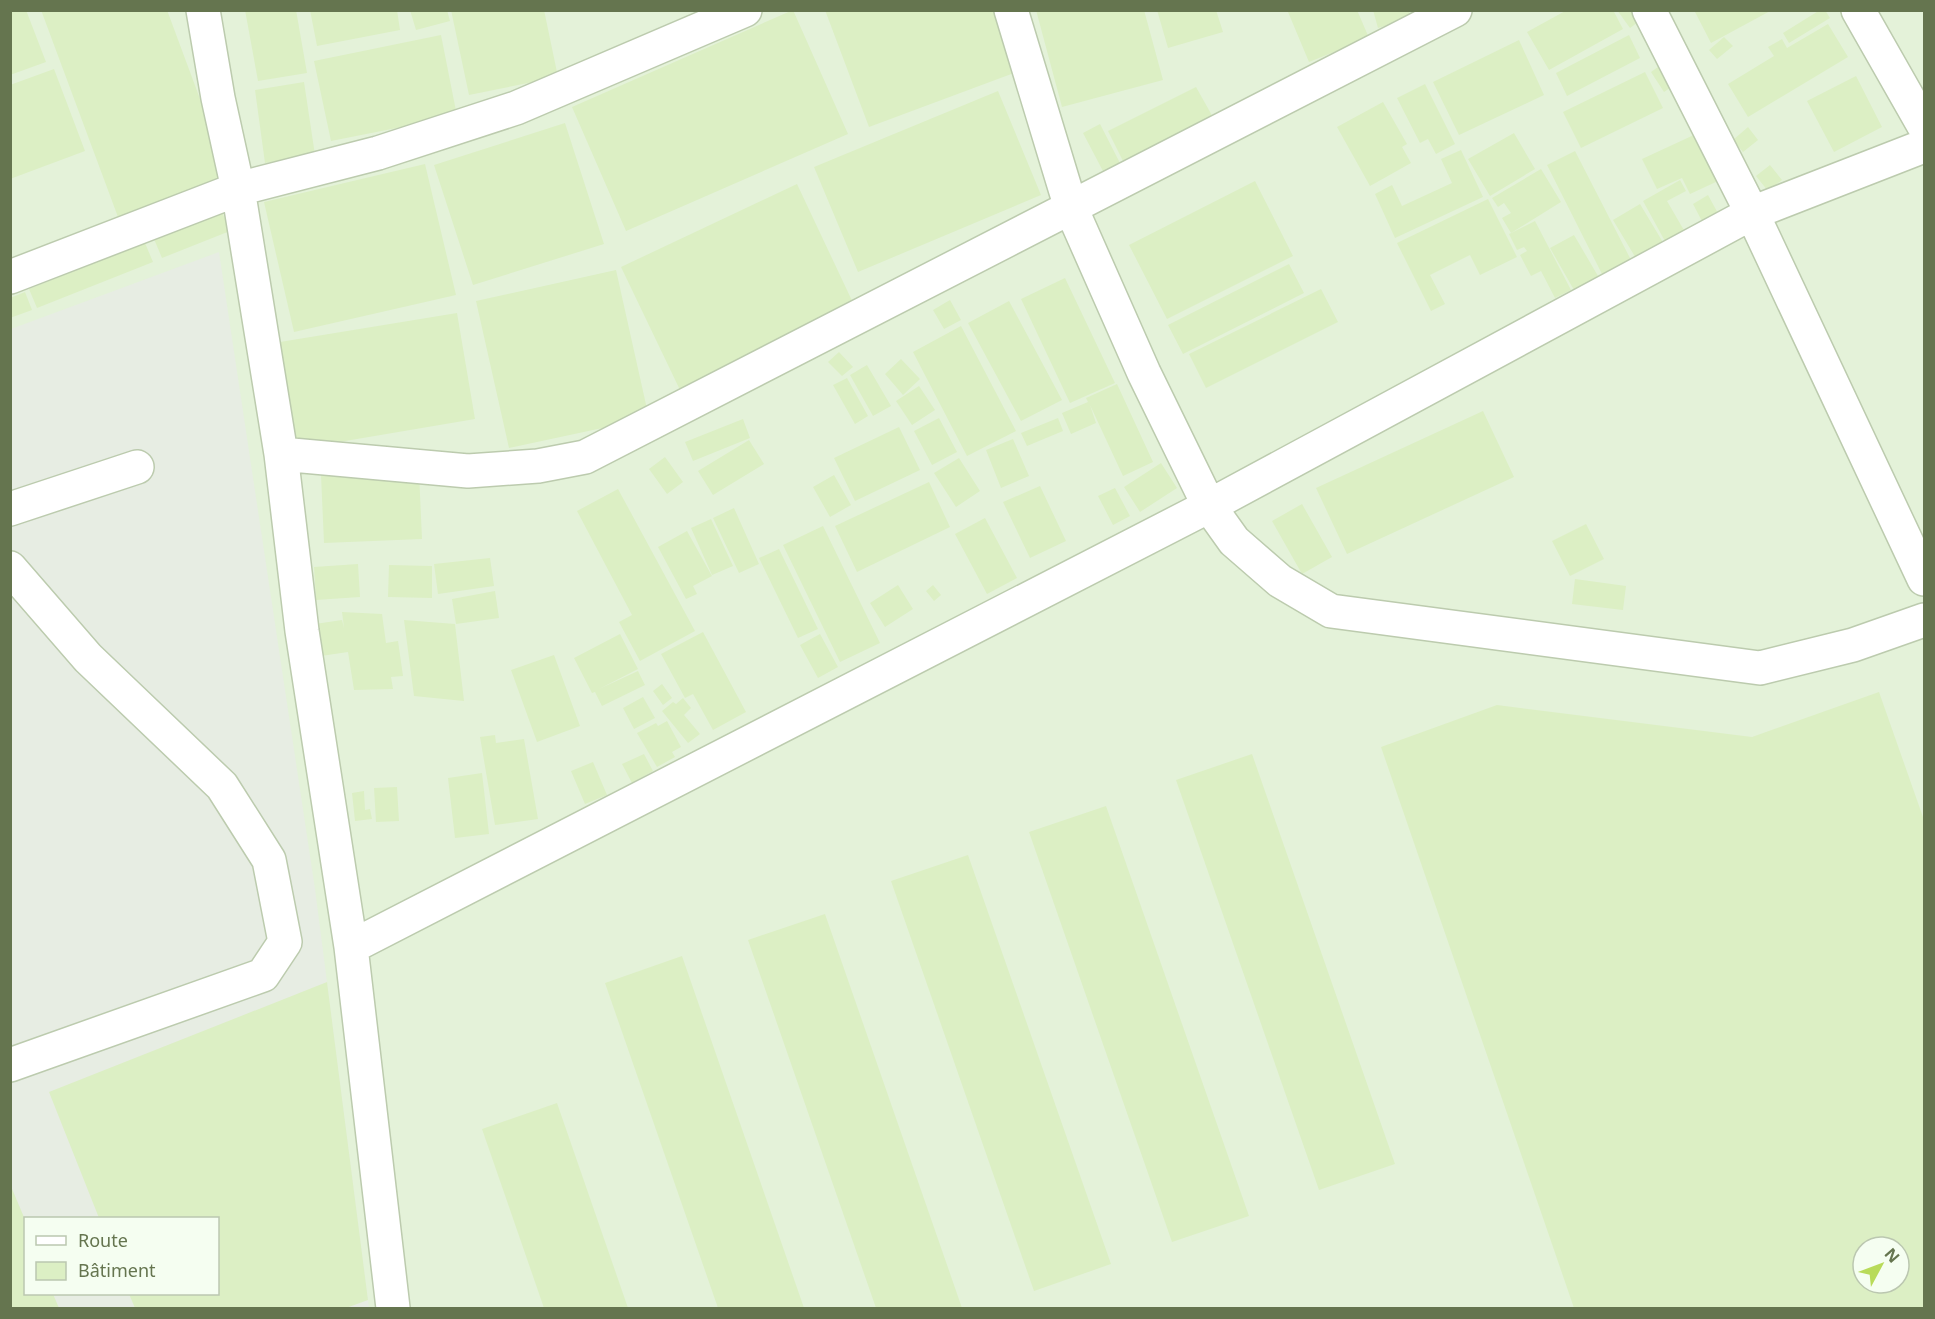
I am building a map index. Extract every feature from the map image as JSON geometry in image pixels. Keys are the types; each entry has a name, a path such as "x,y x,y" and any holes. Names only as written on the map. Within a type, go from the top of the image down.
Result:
{"street":[{"path":"203,10 218,98 238,189 281,454 302,631 351,946 393,1308"},
{"path":"10,277 238,189 378,153 516,108 745,10"},
{"path":"1011,10 1071,208 1144,373 1209,506 1234,541 1280,581 1331,611 1760,668 1853,645 1924,620"},
{"path":"281,454 468,471 538,466 585,457 1455,10"},
{"path":"1649,10 1752,213 1924,579"},
{"path":"1858,10 1924,126"},
{"path":"351,946 1209,506 1752,213 1924,146"},
{"path":"10,509 137,467"},
{"path":"10,568 88,658 222,786 269,860 285,942 263,975 10,1065"}],"shaded area":[{"path":"10,11 1924,11 1924,1308 11,1308"},
{"path":"219,252 315,889 369,1308 11,1308 11,329"}],"building":[{"path":"10,10 26,10 46,62 10,75"},
{"path":"41,10 167,10 229,177 118,217"},
{"path":"245,10 296,10 307,73 258,81"},
{"path":"310,10 397,10 400,30 317,46"},
{"path":"410,10 447,10 450,21 416,30"},
{"path":"451,10 544,10 558,77 469,95"},
{"path":"793,10 848,134 626,231 572,107"},
{"path":"825,10 999,10 1022,70 869,127"},
{"path":"1036,10 1144,10 1163,80 1062,107"},
{"path":"1157,10 1216,10 1223,32 1168,48"},
{"path":"1291,10 1357,10 1369,38 1309,62 1288,12"},
{"path":"1373,10 1409,10 1411,18 1378,28"},
{"path":"1567,10 1613,10 1623,29 1549,70 1527,32"},
{"path":"1617,10 1634,10 1641,20 1630,28"},
{"path":"1694,10 1772,10 1711,43"},
{"path":"1820,10 1825,10 1830,18 1789,43 1783,33"},
{"path":"1828,24 1848,57 1748,117 1728,84 1774,56 1768,47 1782,39 1787,48"},
{"path":"441,35 457,116 331,141 314,61"},
{"path":"1629,35 1640,58 1567,96 1556,73"},
{"path":"1724,37 1733,46 1717,59 1709,50"},
{"path":"1519,40 1544,95 1459,135 1433,82"},
{"path":"1662,64 1676,84 1664,92 1651,72"},
{"path":"54,69 85,151 10,179 10,85"},
{"path":"1645,72 1663,108 1581,148 1563,112"},
{"path":"1856,76 1882,127 1834,152 1807,101"},
{"path":"304,82 315,155 265,163 255,90"},
{"path":"1425,84 1455,144 1436,154 1428,139 1420,143 1397,98"},
{"path":"1196,87 1214,119 1125,165 1108,131"},
{"path":"998,91 1041,195 858,272 814,167"},
{"path":"1383,102 1407,144 1402,147 1411,163 1370,186 1337,127"},
{"path":"565,123 604,244 473,285 434,165"},
{"path":"1100,124 1121,165 1104,173 1083,133"},
{"path":"1748,127 1758,140 1743,152 1733,140"},
{"path":"1514,133 1535,169 1490,196 1468,159"},
{"path":"1696,134 1718,181 1690,194 1682,178 1657,189 1642,159"},
{"path":"1461,150 1483,197 1395,238 1375,194 1392,185 1402,206 1452,183 1441,159"},
{"path":"1575,151 1631,260 1602,274 1547,165"},
{"path":"425,164 456,295 294,332 264,202"},
{"path":"1770,165 1782,180 1768,191 1756,176"},
{"path":"1541,169 1561,202 1511,233 1502,218 1511,213 1504,203 1498,207 1492,198"},
{"path":"1680,180 1686,191 1667,201 1685,232 1666,243 1643,201"},
{"path":"1255,181 1293,256 1167,319 1129,245"},
{"path":"797,184 855,307 680,390 621,267"},
{"path":"1708,195 1720,217 1704,225 1693,204"},
{"path":"1488,199 1517,257 1480,275 1470,255 1430,275 1445,304 1431,311 1397,243"},
{"path":"1640,204 1664,244 1637,260 1613,220"},
{"path":"222,212 230,231 162,258 154,239"},
{"path":"1535,221 1571,290 1555,298 1541,271 1531,276 1520,255 1527,251 1524,247 1517,250 1509,234"},
{"path":"1574,235 1598,276 1574,290 1550,248"},
{"path":"145,243 153,262 37,308 29,289"},
{"path":"1289,264 1304,293 1183,354 1168,325"},
{"path":"616,270 649,418 509,448 476,301"},
{"path":"1065,278 1115,383 1070,403 1021,299"},
{"path":"1321,289 1338,322 1206,388 1189,354"},
{"path":"25,292 32,310 10,318 10,298"},
{"path":"950,300 961,320 944,329 933,310"},
{"path":"1009,301 1062,400 1021,421 968,323"},
{"path":"457,313 475,419 298,449 280,342"},
{"path":"961,326 1016,431 967,456 913,352"},
{"path":"839,352 853,367 842,376 828,362"},
{"path":"901,359 920,379 903,395 885,374"},
{"path":"867,365 891,406 873,416 850,375"},
{"path":"847,378 868,416 855,424 833,385"},
{"path":"1117,384 1153,462 1123,476 1090,405 1096,423 1071,434 1062,413 1088,402 1086,398"},
{"path":"919,386 935,410 912,425 896,401"},
{"path":"1483,411 1514,477 1347,554 1316,488"},
{"path":"939,418 957,452 932,465 914,431"},
{"path":"1058,418 1063,431 1027,446 1021,433"},
{"path":"743,419 750,438 693,461 685,442"},
{"path":"899,427 920,470 855,501 834,458"},
{"path":"1013,439 1029,476 1001,488 986,450"},
{"path":"749,440 764,464 713,495 698,471"},
{"path":"665,457 683,482 667,494 649,469"},
{"path":"959,458 980,491 956,507 934,473"},
{"path":"1161,463 1177,488 1140,512 1124,487"},
{"path":"419,472 422,539 324,543 321,475"},
{"path":"834,475 851,505 830,517 813,487"},
{"path":"929,482 950,527 857,572 835,526"},
{"path":"1040,486 1066,541 1030,558 1003,502"},
{"path":"1115,488 1130,516 1113,525 1098,496"},
{"path":"618,489 695,631 640,661 619,622 632,615 577,511"},
{"path":"1302,504 1332,557 1302,574 1272,521"},
{"path":"734,508 759,564 739,573 713,518"},
{"path":"985,518 1017,578 987,594 955,534"},
{"path":"711,519 733,566 712,575 691,528"},
{"path":"1586,524 1604,559 1570,576 1552,541"},
{"path":"823,526 880,643 840,662 783,545"},
{"path":"687,531 712,576 693,586 697,594 686,599 658,547"},
{"path":"779,549 818,629 798,638 759,558"},
{"path":"490,558 494,586 438,594 434,564"},
{"path":"358,564 360,597 316,600 314,567"},
{"path":"389,565 432,566 432,598 388,597"},
{"path":"1575,579 1626,586 1623,610 1572,604"},
{"path":"898,585 913,609 885,627 870,603"},
{"path":"933,585 941,595 934,601 926,591"},
{"path":"495,591 499,618 456,624 452,599"},
{"path":"342,612 382,614 386,643 398,641 403,676 391,677 393,689 354,690 348,652 321,656 315,624 342,620 344,628"},
{"path":"404,620 455,624 464,701 414,696"},
{"path":"703,632 746,712 713,730 693,694 685,698 661,654"},
{"path":"620,634 638,669 599,689 638,671 645,685 602,706 595,692 592,693 574,658"},
{"path":"820,634 838,667 818,678 800,645"},
{"path":"554,655 580,726 537,742 511,670"},
{"path":"662,684 672,698 663,705 653,691"},
{"path":"1879,692 1924,820 1924,1308 1574,1308 1381,747 1497,705 1752,737"},
{"path":"643,697 655,718 634,729 623,708"},
{"path":"683,698 691,708 684,715 700,734 688,743 662,711 673,702 676,704"},
{"path":"667,721 681,747 672,752 675,757 657,767 637,733 656,723 658,726"},
{"path":"495,735 496,743 524,739 538,819 495,825 480,737"},
{"path":"644,754 653,771 632,783 622,764"},
{"path":"1252,754 1395,1164 1319,1190 1176,780"},
{"path":"593,762 607,795 585,804 571,771"},
{"path":"482,773 489,834 455,838 448,778"},
{"path":"397,787 399,821 376,822 374,788"},
{"path":"364,791 365,810 370,809 372,819 355,821 352,793"},
{"path":"1106,806 1249,1216 1172,1242 1029,832"},
{"path":"968,855 1111,1264 1034,1291 891,881"},
{"path":"825,914 962,1308 876,1308 748,940"},
{"path":"682,956 804,1308 718,1308 605,983"},
{"path":"327,982 368,1300 346,1308 135,1308 129,1295 219,1295 219,1217 99,1217 49,1092"},
{"path":"557,1103 628,1308 544,1308 482,1129"},
{"path":"10,1184 24,1217 24,1295 53,1295 59,1308 10,1308"}]}
